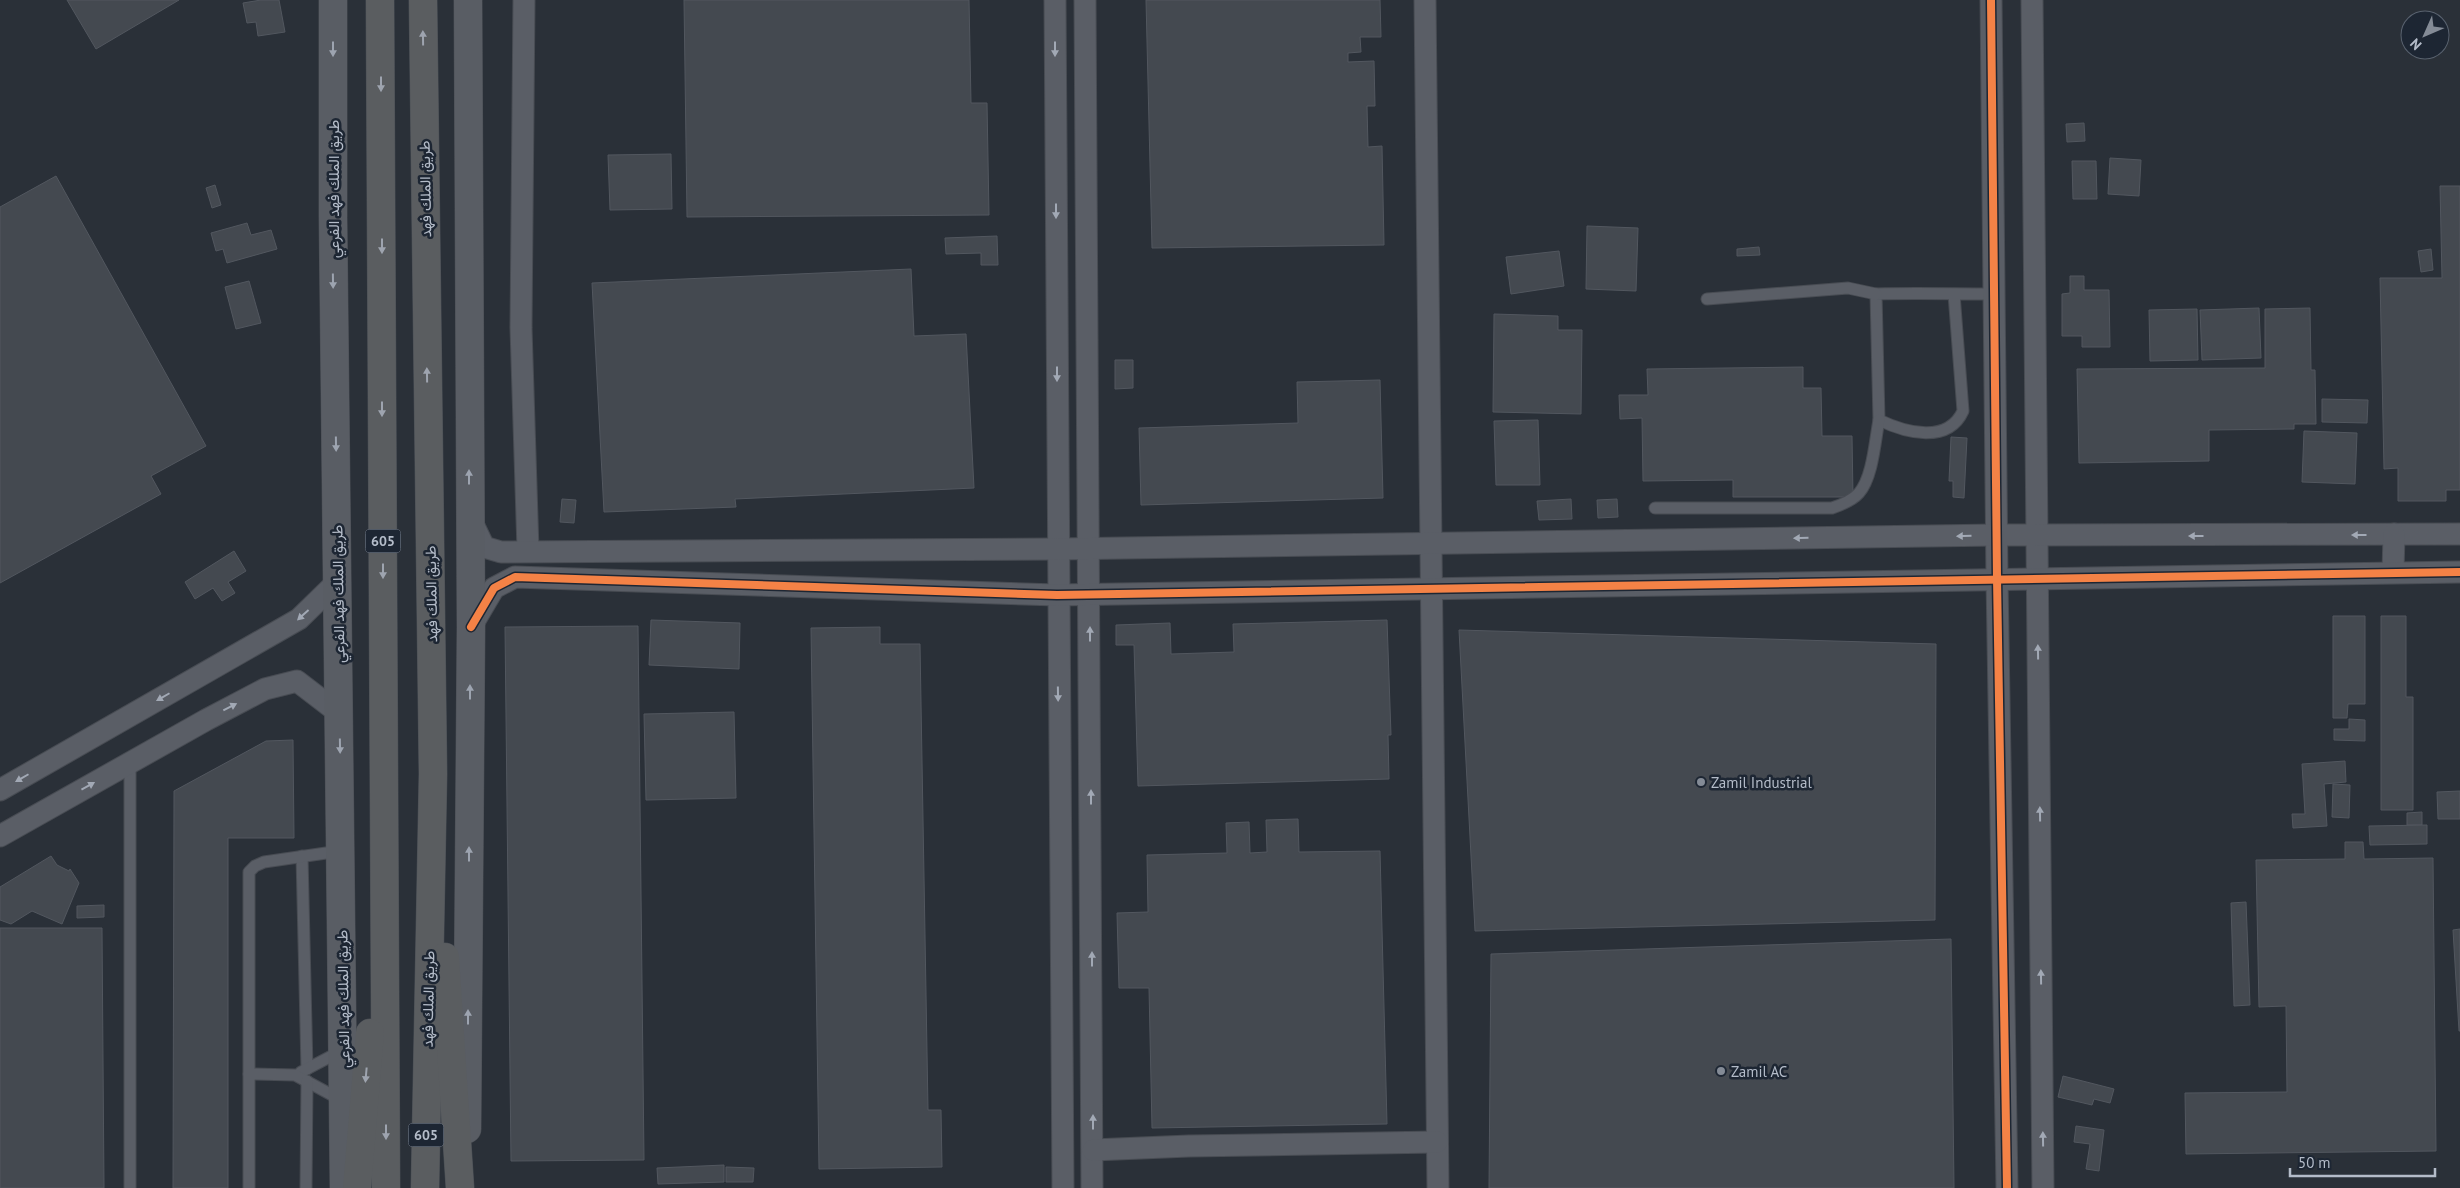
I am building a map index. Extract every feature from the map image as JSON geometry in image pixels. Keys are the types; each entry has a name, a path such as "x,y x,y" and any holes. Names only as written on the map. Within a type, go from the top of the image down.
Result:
{"highway":[{"name":"605","path":"380,0 386,1188"},
{"name":"طريق الملك فهد","path":"423,0 433,774 425,1188"},
{"path":"433,774 460,1188"},
{"path":"357,1188 385,870"}],"main road":[{"name":"طريق الملك فهد الفرعي","path":"333,0 332,218 340,714 344,1188"},
{"path":"467,1188 471,627 468,0"}],"street":[{"path":"524,0 521,328 528,550"},
{"path":"1055,0 1063,1188"},
{"path":"1085,0 1092,1188"},
{"path":"1425,0 1438,1188"},
{"path":"1991,0 1996,535 2006,1188"},
{"path":"2032,0 2043,1188"},
{"path":"470,518 484,547 501,552 528,550 1058,549 1996,535 2460,534"},
{"path":"2393,572 2394,534"},
{"path":"471,627 494,588 515,577 1090,595 1432,587 2460,572"},
{"path":"0,790 299,620 338,581"},
{"path":"0,836 265,689 297,681 340,714"},
{"path":"1093,1150 1189,1146 1437,1142"}],"lane":[{"path":"1707,299 1848,288 1876,294 1994,294"},
{"path":"1655,508 1832,508 1845,503 1860,492 1869,472 1879,420 1876,294"},
{"path":"1879,420 1904,431 1921,433 1944,431 1959,420 1963,411 1954,294"},
{"path":"130,763 130,1188"},
{"path":"249,1188 249,872 255,866 264,862 341,851"},
{"path":"302,856 307,1069"},
{"path":"295,1075 343,1050"},
{"path":"249,1074 295,1075 344,1102"},
{"path":"306,1188 307,1081"}],"building":[{"path":"67,0 179,0 96,49"},
{"path":"279,0 285,32 258,36 256,22 247,23 243,3"},
{"path":"684,0 969,0 971,103 987,103 989,215 687,217"},
{"path":"1146,0 1380,0 1381,37 1360,37 1361,52 1348,53 1348,62 1374,61 1375,106 1367,106 1368,147 1382,146 1384,245 1152,248"},
{"path":"2084,123 2085,141 2067,142 2066,124"},
{"path":"671,154 672,209 610,210 608,155"},
{"path":"2110,158 2141,160 2139,196 2108,194"},
{"path":"2072,161 2096,161 2097,199 2073,199"},
{"path":"56,176 206,446 151,476 161,494 0,583 0,207"},
{"path":"215,185 221,205 212,208 206,188"},
{"path":"2440,186 2460,186 2460,490 2446,490 2446,501 2398,501 2398,468 2384,469 2380,278 2442,278"},
{"path":"247,223 251,235 271,230 277,249 227,263 223,249 216,251 211,233"},
{"path":"1587,226 1638,228 1636,291 1586,289"},
{"path":"997,236 998,265 981,265 981,253 946,254 945,238"},
{"path":"1759,247 1760,255 1737,256 1737,249"},
{"path":"2431,249 2433,270 2421,272 2418,251"},
{"path":"1559,251 1564,286 1511,294 1506,257"},
{"path":"911,269 914,336 966,334 974,488 735,499 736,507 604,512 592,283"},
{"path":"2070,276 2084,276 2084,290 2109,290 2110,347 2082,347 2082,336 2062,336 2062,294 2070,293"},
{"path":"249,281 261,323 236,329 225,287"},
{"path":"2259,308 2261,358 2202,360 2200,310"},
{"path":"2310,308 2311,370 2315,370 2316,424 2294,424 2294,429 2209,430 2209,461 2079,463 2077,369 2265,368 2265,309"},
{"path":"2197,309 2198,360 2150,361 2149,310"},
{"path":"1494,314 1558,316 1558,330 1582,330 1581,414 1493,412"},
{"path":"1115,360 1133,360 1133,388 1115,389"},
{"path":"1803,367 1803,388 1821,388 1822,436 1852,436 1853,497 1733,497 1733,480 1643,481 1642,418 1620,419 1619,395 1648,395 1647,369"},
{"path":"1380,380 1383,498 1141,505 1139,428 1298,423 1297,382"},
{"path":"2322,399 2368,400 2367,423 2322,422"},
{"path":"1538,420 1540,485 1496,485 1494,421"},
{"path":"2304,431 2357,433 2355,484 2302,482"},
{"path":"1951,437 1967,438 1964,498 1953,497 1953,481 1949,481"},
{"path":"562,499 576,500 574,523 560,522"},
{"path":"1571,499 1572,519 1539,520 1537,501"},
{"path":"1617,499 1618,517 1598,518 1597,500"},
{"path":"234,551 246,571 228,582 235,593 222,601 213,588 195,599 185,582"},
{"path":"2333,616 2365,616 2365,704 2348,704 2347,718 2333,718"},
{"path":"2381,616 2406,616 2406,697 2413,697 2413,810 2381,810"},
{"path":"651,620 740,623 739,669 649,665"},
{"path":"1387,620 1391,735 1388,735 1389,779 1138,786 1134,645 1116,645 1116,625 1170,623 1171,654 1234,652 1233,624"},
{"path":"638,626 644,1160 511,1161 505,627"},
{"path":"880,627 880,644 920,644 928,1110 941,1110 942,1167 819,1169 811,628"},
{"name":"Zamil Industrial","path":"1459,630 1936,644 1935,920 1475,931"},
{"path":"734,712 736,798 646,800 644,714"},
{"path":"2349,719 2365,720 2365,741 2334,740 2334,729 2349,729"},
{"path":"293,740 294,838 228,838 228,1188 173,1188 174,791 266,741"},
{"path":"2345,761 2346,782 2324,784 2327,826 2293,828 2292,814 2305,814 2302,764"},
{"path":"2333,784 2350,785 2349,818 2332,817"},
{"path":"2460,791 2460,819 2438,819 2437,792"},
{"path":"2422,812 2422,825 2407,825 2407,813"},
{"path":"1298,819 1299,852 1380,851 1387,1124 1152,1128 1149,988 1119,988 1117,913 1148,912 1147,855 1227,853 1226,823 1249,822 1250,853 1267,852 1266,820"},
{"path":"2427,825 2427,844 2370,845 2369,826"},
{"path":"2345,842 2363,842 2364,859 2433,858 2436,1151 2186,1154 2185,1093 2287,1092 2286,1006 2259,1007 2256,860 2345,859"},
{"path":"51,856 57,865 69,871 70,869 79,883 62,924 32,911 11,924 0,920 0,887"},
{"path":"2246,902 2250,1005 2234,1006 2231,903"},
{"path":"104,905 104,917 77,918 77,906"},
{"path":"0,928 102,928 104,1188 0,1188"},
{"path":"2460,929 2460,1031 2459,1031 2453,930"},
{"name":"Zamil AC","path":"1951,939 1954,1188 1489,1188 1491,954"},
{"path":"2063,1076 2114,1089 2110,1103 2094,1099 2092,1105 2058,1097"},
{"path":"2076,1126 2104,1130 2099,1171 2086,1169 2090,1144 2074,1142"},
{"path":"724,1165 724,1182 658,1184 657,1168"},
{"path":"726,1167 754,1168 753,1182 726,1182"}],"cycle path":[{"path":"1991,0 1997,578 2007,1188"},
{"path":"471,627 494,588 515,577 1057,595 2460,572"}],"place":[{"name":"Zamil Industrial","path":"1701,782"},
{"name":"Zamil AC","path":"1721,1071"}]}
